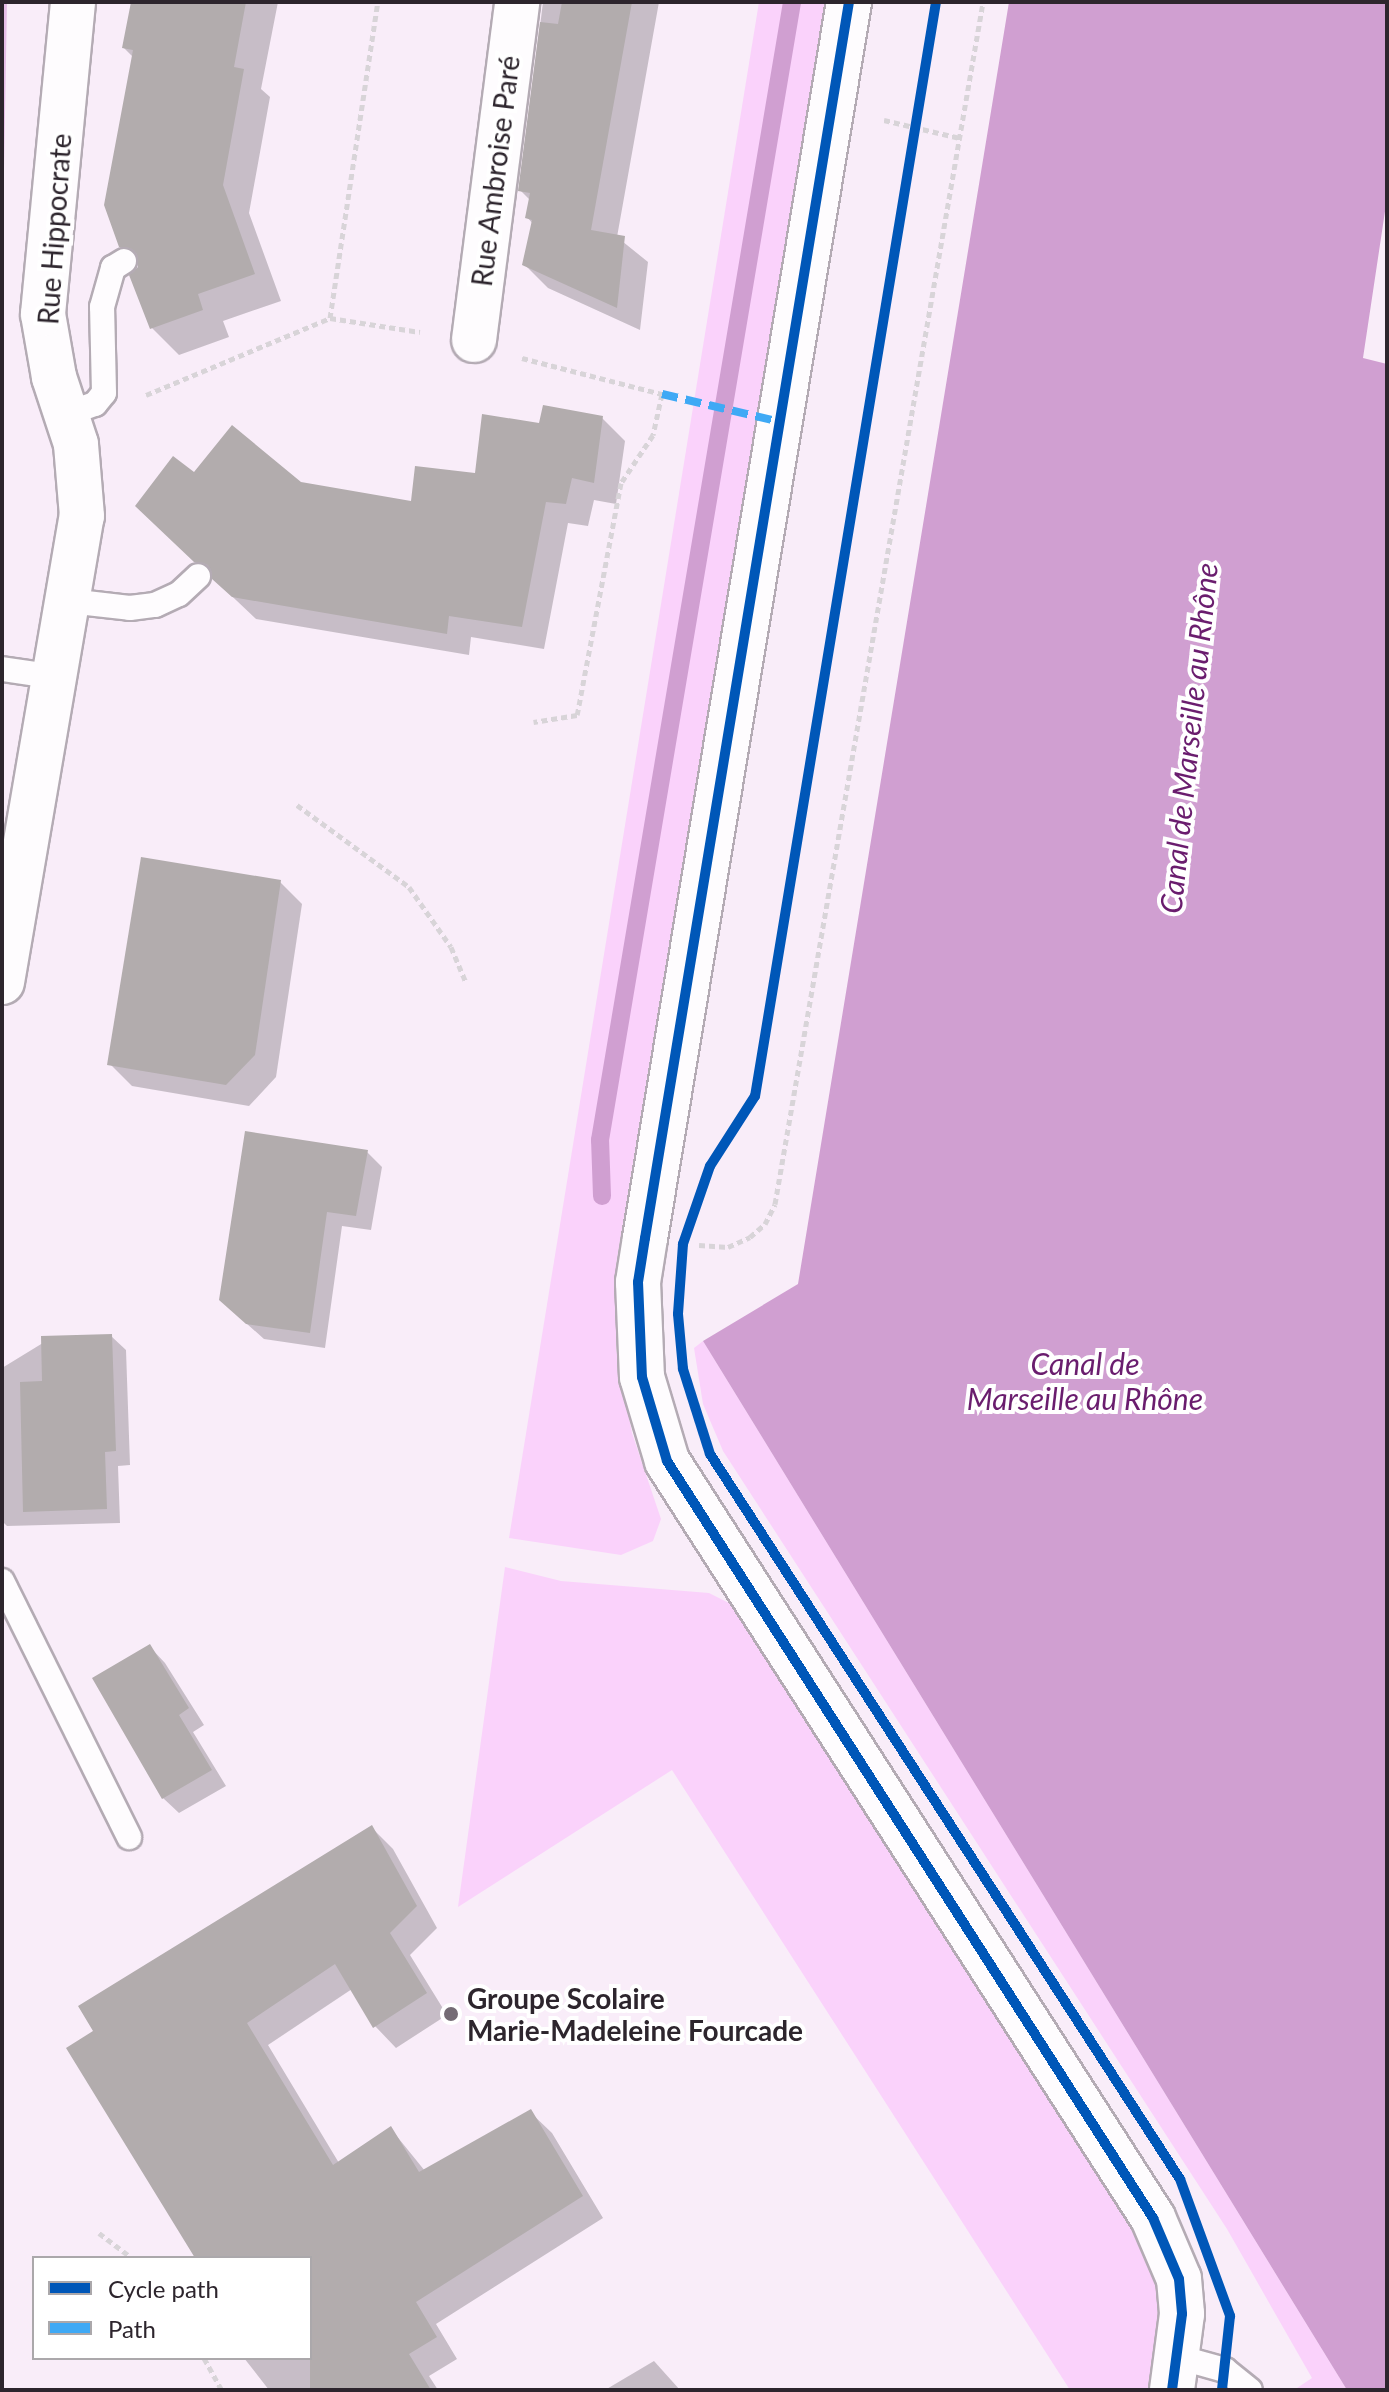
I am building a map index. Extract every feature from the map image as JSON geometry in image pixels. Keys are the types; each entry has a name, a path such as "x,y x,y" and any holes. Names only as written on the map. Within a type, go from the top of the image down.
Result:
{"street":[{"name":"Rue Hippocrate","path":"2,982 60,660 82,516 79,467 86,403 54,377 43,314 73,2"},
{"name":"Rue Ambroise Paré","path":"474,340 517,2"},
{"path":"849,2 638,1282 642,1377 667,1461 1153,2218 1179,2279 1175,2374"}],"lane":[{"path":"86,403 102,307 113,268 124,261"},
{"path":"69,601 130,608 155,605 179,594 198,576"},
{"path":"2,669 60,660"},
{"path":"2,1581 129,1837"},
{"path":"1175,2374 1225,2370 1250,2390"}],"path":[{"path":"86,403 134,400 330,318 378,2"},
{"path":"683,1244 728,1247 765,1224 775,1204 983,2"},
{"path":"832,109 960,138"},
{"path":"534,722 577,715 621,483 653,435 662,394"},
{"path":"297,805 409,887 451,947 466,983"},
{"path":"99,2233 129,2256"},
{"path":"205,2360 222,2390"}],"shaded area":[{"path":"2,2 7,2 2,282"},
{"path":"759,2 825,2 616,1265 616,1349 632,1433 661,1519 653,1541 621,1555 509,1538"},
{"path":"703,1341 1347,2390 1294,2390 1312,2378 1227,2229 723,1451 703,1404 694,1348"},
{"path":"505,1567 561,1581 709,1593 731,1604 1139,2235 1157,2285 1159,2336 1150,2390 1070,2390 672,1770 458,1907"}],"water":[{"name":"Canal de Marseille au Rhône","path":"1009,2 1387,2 1387,198 1363,358 1387,364 1387,2390 1347,2390 703,1341 798,1284"}],"building":[{"path":"131,2 246,2 234,67 244,69 223,185 255,274 198,294 203,310 150,329 129,275 138,267 137,254 119,247 104,205 133,50 122,48"},
{"path":"562,2 632,2 591,230 625,236 617,308 522,265 532,220 525,218 530,193 518,191 540,22 558,24"},
{"path":"543,405 603,416 594,483 572,478 566,504 546,502 522,627 449,616 447,634 232,597 212,579 208,565 194,562 135,506 173,456 194,472 232,425 301,482 411,501 415,466 475,473 482,414 539,423"},
{"path":"141,857 281,880 255,1055 226,1085 107,1065"},
{"path":"245,1131 368,1150 356,1216 327,1212 310,1333 246,1324 219,1300"},
{"path":"112,1334 116,1451 105,1452 107,1509 23,1512 20,1382 42,1381 41,1336"},
{"path":"150,1644 189,1708 179,1715 212,1770 162,1799 92,1678"},
{"path":"372,1825 417,1906 390,1933 427,1993 373,2028 335,1964 247,2023 333,2165 391,2126 419,2172 531,2109 583,2196 416,2302 437,2337 409,2354 431,2390 310,2390 312,2256 194,2256 66,2048 93,2031 78,2006"}],"waterway":[{"path":"602,1196 600,1140 792,2"}],"marked path":[{"path":"662,394 776,421"}],"cycle path":[{"path":"849,2 638,1282 642,1377 667,1461 1153,2218 1179,2279 1182,2314 1172,2390"},
{"path":"936,2 755,1096 710,1166 683,1244 678,1314 683,1369 710,1454 1180,2179 1230,2316 1222,2390"}],"place":[{"name":"Groupe Scolaire Marie-Madeleine Fourcade","path":"451,2014"}]}
